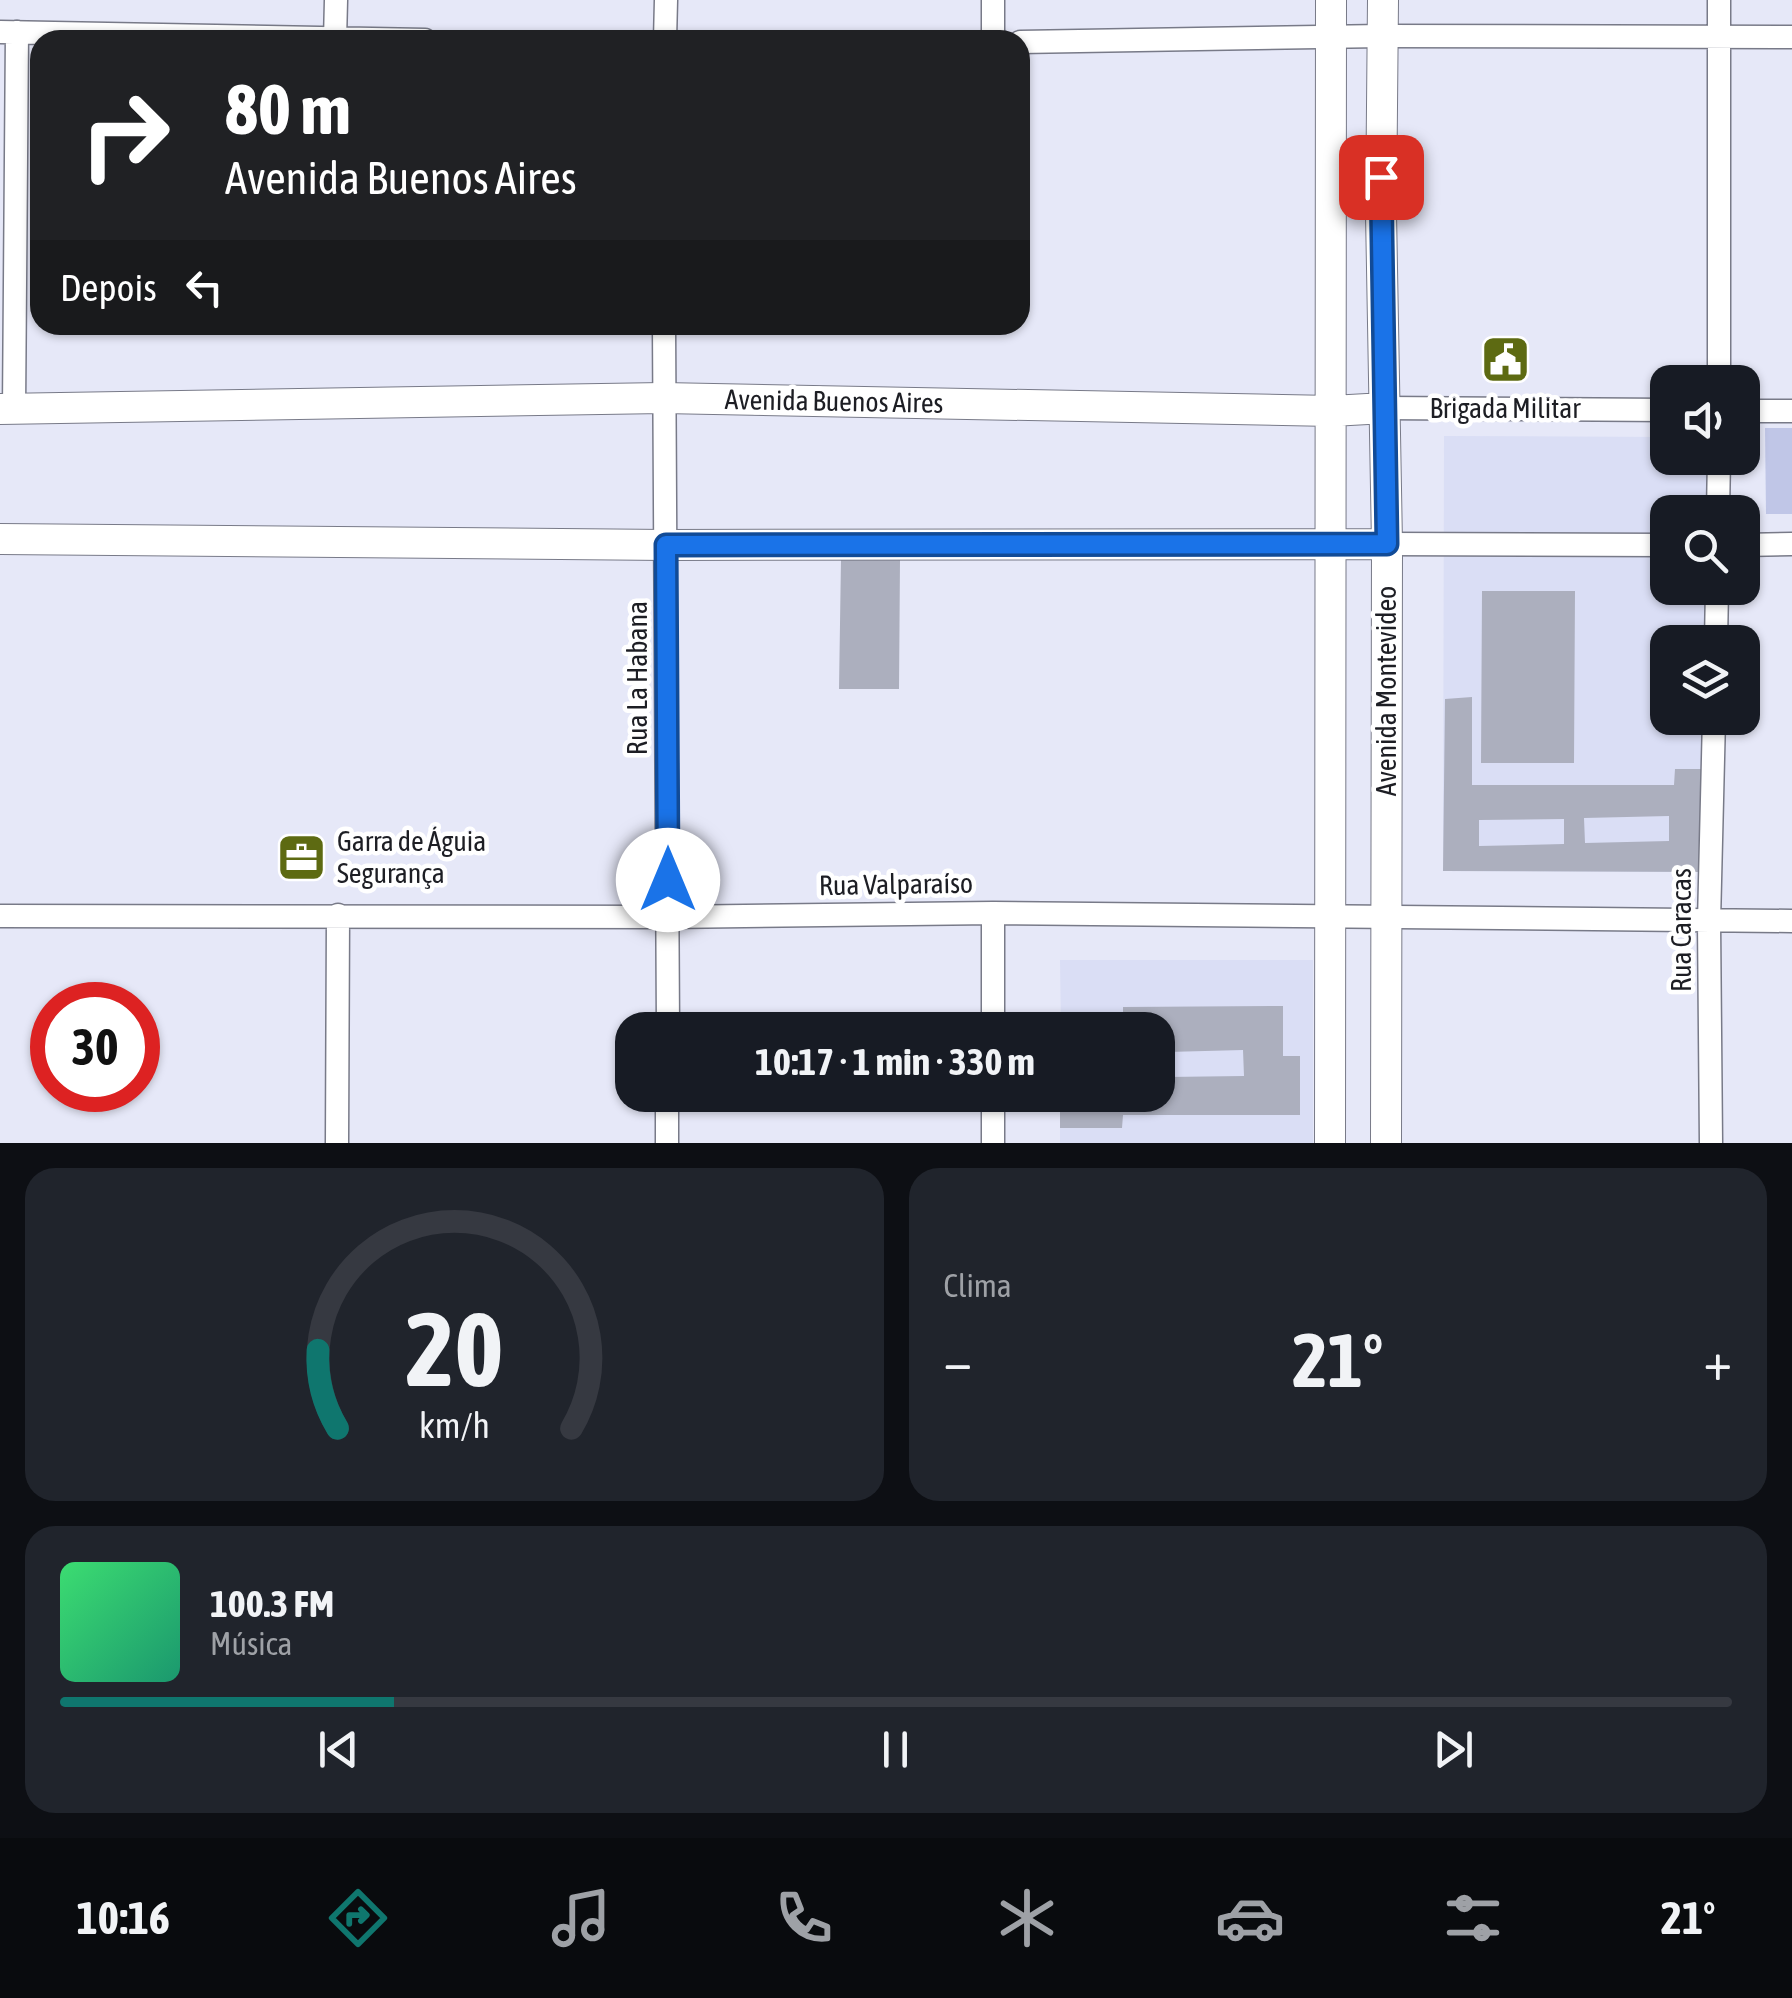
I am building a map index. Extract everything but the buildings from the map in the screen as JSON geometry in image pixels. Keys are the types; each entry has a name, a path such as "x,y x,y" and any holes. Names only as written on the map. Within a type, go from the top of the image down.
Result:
{"street":[{"path":"336,0 336,30"},
{"path":"666,0 666,30"},
{"path":"993,0 993,30"},
{"name":"Avenida Montevideo","path":"1330,1143 1331,0"},
{"name":"Avenida Montevideo","path":"1383,0 1380,212 1387,544 1386,1143"},
{"path":"1719,0 1719,365"},
{"path":"7,409 8,32"},
{"path":"1030,42 1382,36 1792,37"},
{"path":"1329,212 1380,212"},
{"name":"Rua La Habana","path":"664,335 668,1012"},
{"name":"Avenida Buenos Aires","path":"7,409 663,398 1332,411 1650,410"},
{"path":"1760,410 1792,411"},
{"path":"0,540 666,545 1650,544"},
{"path":"1760,544 1792,544"},
{"name":"Rua Caracas","path":"1711,1143 1709,922 1714,735"},
{"path":"993,913 993,1012"},
{"name":"Rua Valparaíso","path":"0,916 668,917 993,913 1792,921"},
{"path":"338,916 338,1143"},
{"path":"667,1112 667,1143"},
{"path":"993,1112 993,1143"}],"shaded area":[{"path":"1765,428 1792,428 1792,514 1766,514"},
{"path":"1444,436 1650,437 1650,475 1708,475 1708,495 1650,495 1650,605 1708,605 1708,625 1650,625 1650,735 1707,735 1707,872 1443,871"},
{"path":"1060,960 1313,960 1313,1143 1060,1143 1060,1112 1175,1112 1175,1012 1061,1012"}],"place":[{"name":"Brigada Militar","path":"1505,360"},
{"name":"Garra de Águia Segurança","path":"302,857"}],"route":[{"path":"668,880 666,545 1387,544 1381,177"}]}
